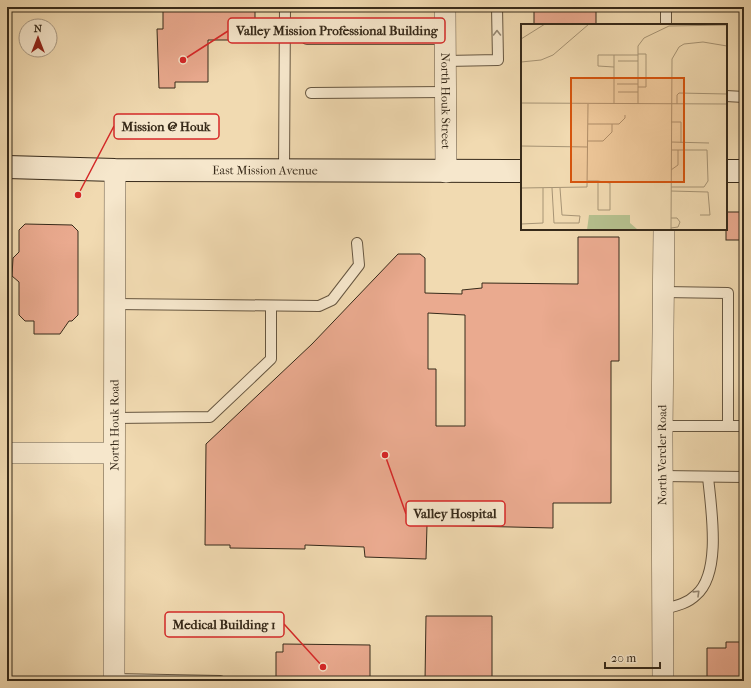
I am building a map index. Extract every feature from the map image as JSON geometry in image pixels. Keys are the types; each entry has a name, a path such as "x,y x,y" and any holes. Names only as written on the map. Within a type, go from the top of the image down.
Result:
{"street":[{"name":"North Houk Street","path":"445,7 446,172"},
{"name":"East Mission Avenue","path":"7,167 115,170 521,172"},
{"name":"North Houk Road","path":"114,680 115,170"},
{"path":"727,171 744,172"},
{"name":"North Vercler Road","path":"663,681 662,426 664,230"},
{"path":"7,452 114,453"}],"lane":[{"path":"284,170 285,7"},
{"path":"446,61 498,60 497,7"},
{"path":"666,7 666,24"},
{"path":"307,39 446,40"},
{"path":"311,93 446,92"},
{"path":"727,96 744,96"},
{"path":"115,304 319,306 332,300 359,265 357,243"},
{"path":"664,292 728,293 728,426"},
{"path":"114,418 210,417 271,359 271,306"},
{"path":"662,426 744,426"},
{"path":"662,476 744,477"},
{"path":"663,609 683,604 690,600 705,584 707,579 712,552 712,526 708,477"},
{"path":"114,680 220,681"}],"building":[{"path":"163,7 255,7 255,40 208,40 208,82 175,82 175,88 159,88 157,29 163,29"},
{"path":"534,7 596,7 596,24 534,24"},
{"path":"727,212 744,212 744,240 726,240"},
{"path":"25,224 72,225 78,231 78,315 72,321 69,321 60,334 34,334 34,321 25,321 19,315 19,282 12,276 13,258 19,252 19,230"},
{"path":"578,237 619,237 619,361 611,361 611,503 553,503 553,528 427,525 426,559 365,557 364,547 305,545 305,549 230,548 230,545 205,545 206,444 312,344 398,254 420,254 425,258 425,293 462,294 462,290 482,288 482,283 578,284","holes":["428,313 465,315 465,426 436,426 436,369 428,369"]},
{"path":"426,616 492,616 492,681 425,681"},
{"path":"726,642 744,642 744,681 707,681 707,648 726,648"},
{"path":"283,644 370,645 370,681 276,681 276,652 283,652"}],"place":[{"name":"Valley Mission Professional Building","path":"183,60"},
{"name":"Mission @ Houk","path":"78,195"},
{"name":"Valley Hospital","path":"385,455"},
{"name":"Medical Building 1","path":"323,667"}]}
